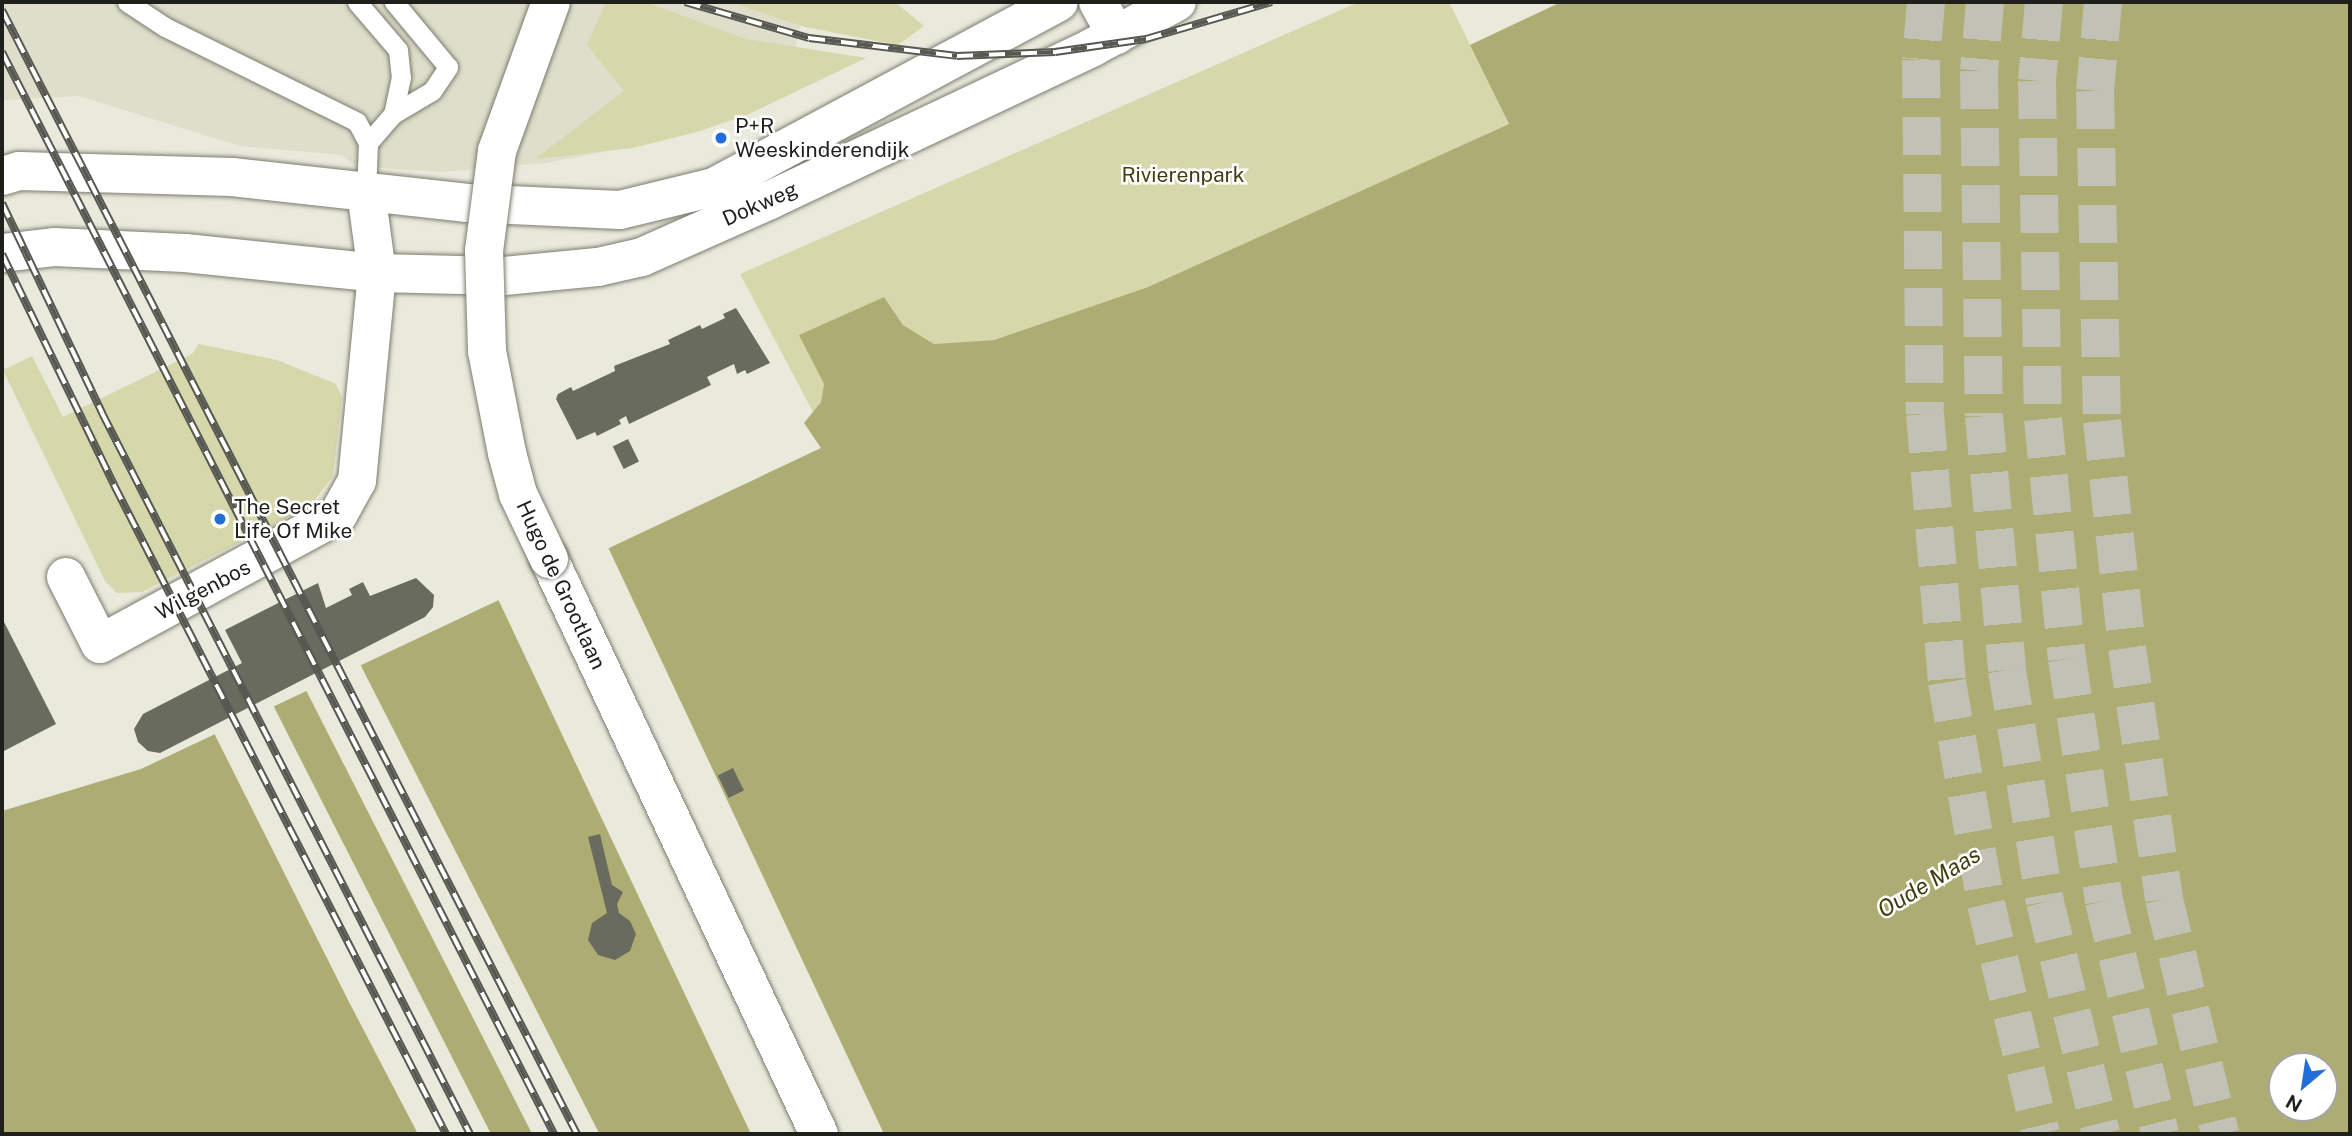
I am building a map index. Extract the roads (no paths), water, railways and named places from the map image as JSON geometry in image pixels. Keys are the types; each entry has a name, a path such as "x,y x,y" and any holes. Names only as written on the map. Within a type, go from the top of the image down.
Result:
{"main road":[{"name":"Hugo de Grootlaan","path":"551,2 497,151 484,251 487,351 507,453 533,526 818,1134"},
{"name":"Dokweg","path":"366,192 555,210 620,210 669,200 744,172 1059,2"},
{"path":"1098,2 1116,35"},
{"name":"Dokweg","path":"377,273 504,275 598,267 642,257 1116,35 1177,2"},
{"path":"2,176 19,171 232,177 366,192"},
{"name":"Wilgenbos","path":"66,577 100,645 338,515 356,481 377,273 366,192"},
{"path":"2,253 54,247 185,253 377,273"}],"lane":[{"path":"127,2 165,27 336,109 357,122 368,142 366,192"},
{"path":"357,2 398,50 401,78 393,114"},
{"path":"368,142 393,114 432,92 448,67 394,2"}],"water":[{"name":"Oude Maas","path":"1561,2 2350,2 2350,1134 2,1134 2,811 141,769 821,448 804,423 821,402 824,384 799,335 884,297 903,325 934,344 994,340 1148,287 1509,124 1470,45"}],"tunnel":[{"path":"1926,2 1921,60 1925,414 1947,682 1986,904 2041,1134"},
{"path":"1985,2 1979,71 1984,416 2007,670 2045,902 2101,1134"},
{"path":"2044,2 2037,81 2043,419 2067,659 2104,901 2160,1134"},
{"path":"2103,2 2095,91 2102,421 2127,648 2164,899 2220,1134"}],"railway":[{"path":"685,2 809,38 957,56 1055,52 1146,39 1272,2"},
{"path":"2,10 577,1134"},
{"path":"2,52 554,1134"},
{"path":"2,203 102,413 470,1134"},
{"path":"2,254 114,485 446,1134"}],"place":[{"name":"P+R Weeskinderendijk","path":"721,138"},
{"name":"The Secret Life Of Mike","path":"220,519"}],"park label":[{"name":"Rivierenpark","path":"1183,175"}]}
